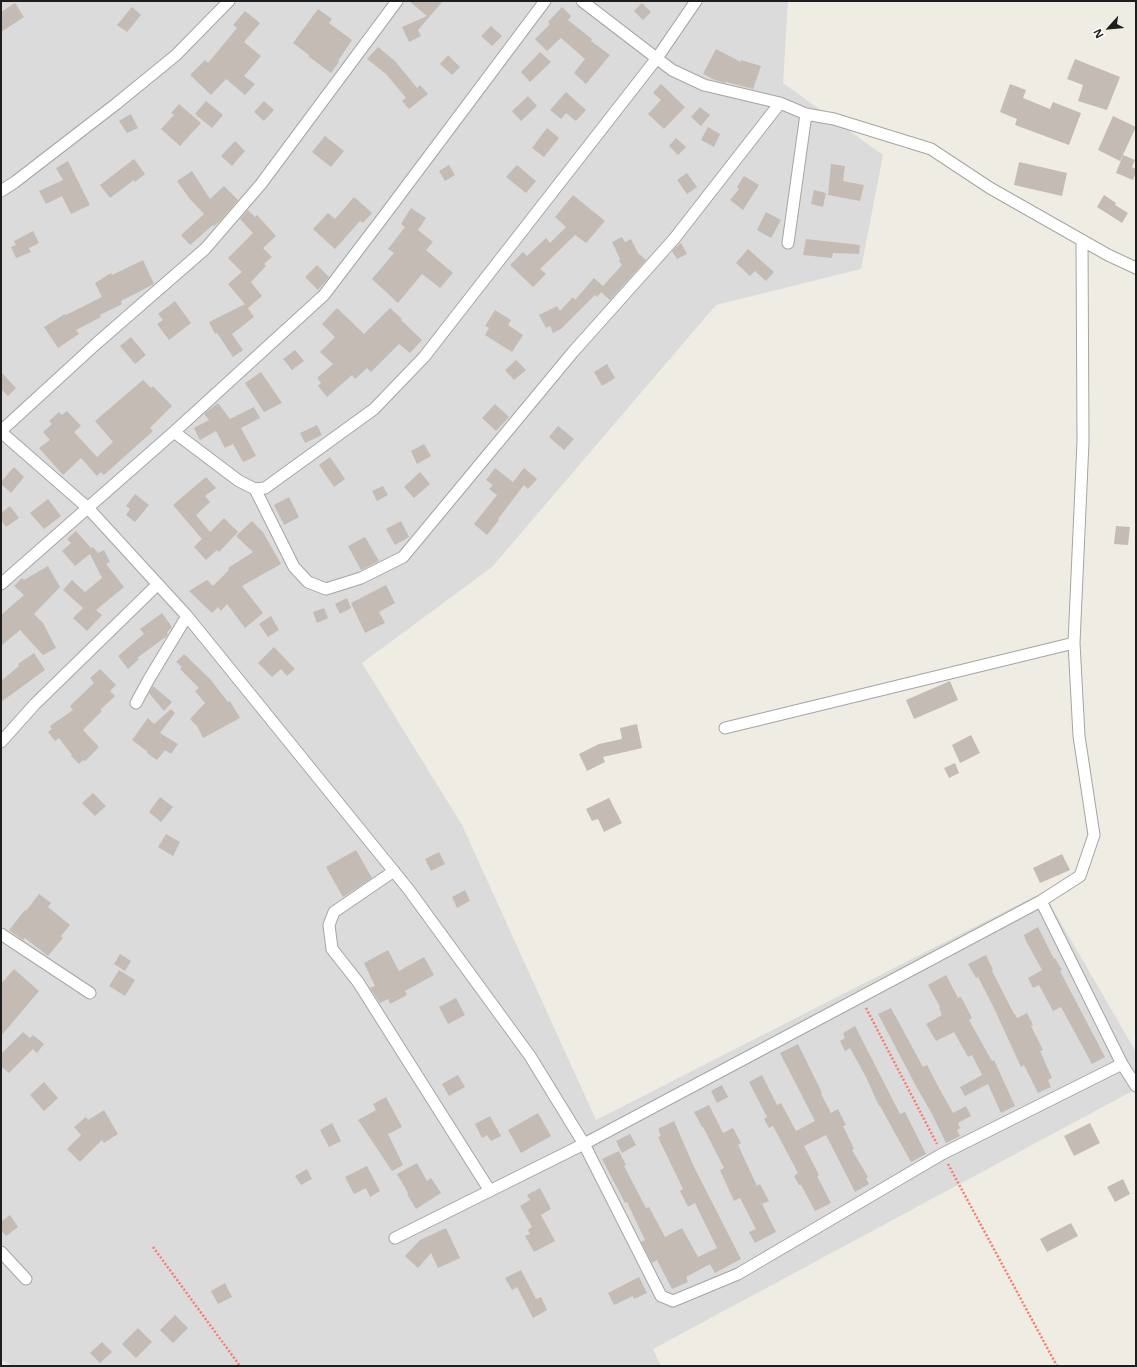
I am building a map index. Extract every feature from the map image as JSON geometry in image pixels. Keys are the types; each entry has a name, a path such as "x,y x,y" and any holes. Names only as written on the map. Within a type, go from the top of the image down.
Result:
{"street":[{"path":"1,191 15,182 110,109 176,55 229,1"},
{"path":"397,1 261,184 205,249 97,343 1,431 88,508 187,616 409,890 530,1056 584,1144 661,1296 672,1302 738,1274 942,1154 1122,1064"},
{"path":"1,584 174,432 324,294 544,1"},
{"path":"582,1 672,70 704,85 780,103 806,114 834,119 931,149 990,188 1082,240 1136,268"},
{"path":"174,432 239,481 255,488 265,488 374,409 424,357 657,58 696,1"},
{"path":"255,488 294,567 308,582 326,590 361,578 403,557 573,352 674,239 780,103"},
{"path":"788,243 806,114"},
{"path":"395,1238 584,1144 1041,901 1080,876 1094,835 1079,736 1074,643 1083,442 1082,240"},
{"path":"1,742 5,730 35,704 158,584"},
{"path":"136,703 187,616"},
{"path":"725,728 1074,643"},
{"path":"394,871 334,912 329,925 332,949 358,982 490,1191"},
{"path":"1041,901 1122,1064 1136,1086"},
{"path":"1,934 90,993"},
{"path":"1,1252 26,1279"}],"path":[{"path":"860,997 942,1154 1057,1366"},
{"path":"153,1247 240,1366"}],"shaded area":[{"path":"1,1 788,1 783,83 883,155 861,269 716,305 492,567 362,663 462,825 596,1120 1043,892 1136,1052 1136,1089 653,1349 661,1366 13,1366 1,1360"}],"building":[{"path":"409,1 443,1 418,30 421,36 409,42 402,27 427,16"},
{"path":"15,3 24,17 1,32 1,12"},
{"path":"642,3 651,12 643,20 634,11"},
{"path":"132,7 141,15 127,32 117,25"},
{"path":"562,7 571,16 568,20 592,39 591,41 610,55 586,84 574,73 585,59 561,38 547,51 535,39 550,24 548,22"},
{"path":"318,9 332,19 329,23 352,40 331,73 293,43"},
{"path":"245,11 260,23 244,42 261,56 244,76 255,84 245,95 226,79 211,95 190,75 205,60 208,63 237,28 233,25"},
{"path":"491,26 502,36 492,46 481,36"},
{"path":"378,47 395,61 417,88 420,85 428,94 409,109 402,101 406,98 386,74 367,59"},
{"path":"716,49 741,62 741,60 761,66 753,89 715,80 703,74"},
{"path":"540,52 551,62 530,82 521,72"},
{"path":"448,55 460,67 452,75 440,64"},
{"path":"1075,59 1120,77 1107,110 1078,101 1083,85 1067,79"},
{"path":"661,84 685,107 664,129 648,114 661,100 653,93"},
{"path":"1010,84 1026,90 1023,98 1050,109 1053,102 1081,113 1069,145 1015,125 1017,119 1000,112"},
{"path":"566,92 586,110 576,121 566,113 561,119 550,110"},
{"path":"528,96 537,106 521,121 512,111"},
{"path":"206,101 223,115 212,128 195,114"},
{"path":"264,101 274,110 264,121 254,112"},
{"path":"179,104 201,123 180,146 161,129 174,115 171,113"},
{"path":"700,107 710,115 701,126 691,117"},
{"path":"131,114 138,128 127,133 119,121"},
{"path":"1113,116 1136,127 1120,161 1098,150"},
{"path":"708,127 720,134 714,147 701,140"},
{"path":"547,128 559,138 544,157 532,148"},
{"path":"325,136 344,151 331,167 312,152"},
{"path":"676,138 686,147 678,155 669,146"},
{"path":"235,141 245,151 232,166 221,156"},
{"path":"1123,155 1135,160 1132,167 1136,169 1133,180 1116,173"},
{"path":"134,159 145,174 135,182 134,180 110,198 100,185"},
{"path":"68,161 90,205 71,214 62,196 46,204 39,191 63,180 56,168"},
{"path":"1019,162 1067,173 1062,196 1014,185"},
{"path":"831,164 845,166 843,181 864,185 860,201 828,195"},
{"path":"449,165 455,175 445,181 439,171"},
{"path":"517,165 536,181 526,193 506,177"},
{"path":"192,171 210,199 224,186 238,200 221,220 190,245 181,235 204,214 189,198 177,181"},
{"path":"687,173 697,187 687,194 677,180"},
{"path":"744,176 759,185 743,210 730,200 739,189 737,187"},
{"path":"814,190 826,193 823,207 811,204"},
{"path":"573,195 605,221 586,243 575,235 540,269 546,274 533,287 510,265 523,252 527,256 546,238 550,243 566,227 555,217"},
{"path":"1104,195 1116,203 1115,205 1128,213 1122,223 1097,207"},
{"path":"354,197 372,213 363,223 360,221 335,249 313,229 328,213 335,219"},
{"path":"411,208 426,218 418,230 433,242 426,250 453,273 440,288 422,274 398,303 372,279 394,253 388,249 405,227 401,224"},
{"path":"248,210 255,217 257,215 276,236 263,248 272,257 264,264 266,266 251,282 262,296 248,308 228,284 242,272 228,258 253,233 240,219"},
{"path":"766,212 781,220 771,238 757,230"},
{"path":"33,231 39,243 29,248 31,252 16,258 11,247 16,245 14,241"},
{"path":"622,237 625,242 631,239 638,253 646,260 610,300 601,292 597,297 595,295 561,329 553,333 550,326 546,328 539,315 557,306 560,311 573,297 575,300 594,278 603,286 622,265 612,242"},
{"path":"806,239 860,245 859,254 833,253 832,258 803,255"},
{"path":"681,243 687,254 677,259 672,251"},
{"path":"748,249 774,272 766,281 755,271 750,276 736,263"},
{"path":"143,260 154,284 121,301 122,304 100,315 101,317 76,330 79,334 58,348 44,327 65,314 66,315 102,297 95,283 111,273 112,275"},
{"path":"317,265 329,277 318,290 305,277"},
{"path":"175,301 191,323 169,340 157,324 163,320 158,314"},
{"path":"245,304 254,317 232,334 243,350 233,357 217,333 215,334 209,322"},
{"path":"337,308 364,334 390,308 422,340 410,353 399,344 371,372 367,368 355,379 352,375 327,397 318,386 321,383 317,378 333,364 320,352 335,337 322,324"},
{"path":"495,310 511,320 508,325 523,335 512,352 485,335 489,328 485,326"},
{"path":"131,337 146,355 135,364 120,346"},
{"path":"295,350 304,361 292,370 283,359"},
{"path":"516,360 526,370 514,380 505,370"},
{"path":"607,364 615,378 602,386 594,372"},
{"path":"1,372 16,388 8,396 1,389"},
{"path":"261,372 282,403 264,412 245,383"},
{"path":"143,380 151,388 153,386 172,406 150,428 153,431 104,475 101,472 97,476 81,458 63,475 39,448 50,440 43,432 52,424 49,421 59,412 62,415 67,411 81,426 74,432 97,457 113,442 95,421"},
{"path":"218,403 230,419 254,407 260,418 241,428 256,456 243,462 233,444 225,448 216,431 200,440 194,428 209,420 204,414"},
{"path":"495,404 509,417 496,431 482,418"},
{"path":"317,425 322,435 305,443 300,433"},
{"path":"558,426 574,439 564,450 549,437"},
{"path":"424,444 431,456 417,464 411,451"},
{"path":"330,457 345,479 334,487 319,465"},
{"path":"14,467 24,477 11,493 1,484 1,482"},
{"path":"495,468 513,482 524,468 537,479 528,489 524,485 487,535 474,524 497,495 489,489 493,485 486,480"},
{"path":"420,472 430,484 414,498 404,487"},
{"path":"206,477 216,488 205,496 210,502 196,515 210,532 224,518 238,532 219,552 217,550 206,560 194,547 202,539 173,505"},
{"path":"383,486 388,495 377,501 372,491"},
{"path":"135,494 149,505 135,522 126,515 130,509 126,506"},
{"path":"289,497 299,517 284,525 274,505"},
{"path":"48,499 61,516 44,529 30,513"},
{"path":"10,506 19,518 6,527 1,520 1,513"},
{"path":"252,521 263,532 281,564 242,586 263,613 245,628 227,604 221,611 218,607 212,613 189,591 207,580 213,586 229,570 228,568 253,552 236,536"},
{"path":"401,521 409,537 395,545 386,529"},
{"path":"1116,526 1130,527 1128,545 1114,544"},
{"path":"76,531 91,548 93,547 98,553 104,550 110,562 106,564 124,587 96,610 102,615 87,631 73,618 83,608 63,590 72,580 85,592 102,578 90,554 75,566 62,551 71,543 67,539"},
{"path":"365,537 379,561 361,570 348,546"},
{"path":"48,566 60,587 34,614 43,623 56,648 43,655 20,630 1,646 1,615 24,595 14,586 22,578 24,580"},
{"path":"386,585 395,603 379,612 385,623 365,633 351,603"},
{"path":"347,598 351,608 340,614 335,604"},
{"path":"324,608 328,618 317,623 313,612"},
{"path":"162,613 172,627 167,632 167,636 137,658 139,659 128,669 118,656 144,634 140,629"},
{"path":"271,616 279,630 268,637 259,624"},
{"path":"274,647 295,669 287,676 281,669 272,677 258,663"},
{"path":"34,653 45,670 1,702 1,681 19,666 18,664"},
{"path":"184,654 210,679 228,702 230,701 240,718 203,738 197,726 190,719 205,703 195,691 199,688 180,669 182,667 176,662"},
{"path":"100,669 116,685 110,691 115,696 100,710 102,711 83,730 99,747 85,761 83,760 79,764 71,756 72,755 59,738 55,741 48,732 52,729 50,726 73,710 70,706 94,683 90,678"},
{"path":"950,681 958,700 914,719 906,700"},
{"path":"153,686 172,702 164,711 149,693"},
{"path":"171,709 175,713 160,733 178,744 171,754 165,750 157,760 132,740 148,718 154,724"},
{"path":"637,724 642,748 603,757 605,762 587,771 579,754 599,744 622,739 620,728"},
{"path":"971,735 980,753 960,763 952,745"},
{"path":"955,763 959,773 949,778 944,768"},
{"path":"93,793 106,806 95,816 82,803"},
{"path":"160,797 173,807 161,822 149,812"},
{"path":"609,798 622,823 604,832 598,819 592,821 586,809"},
{"path":"166,834 180,842 173,856 158,847"},
{"path":"356,850 372,878 343,897 326,867"},
{"path":"439,852 445,864 431,871 425,859"},
{"path":"1062,854 1070,870 1040,883 1033,868"},
{"path":"465,890 470,901 457,908 452,897"},
{"path":"39,894 51,903 48,907 70,925 61,936 63,938 48,956 25,938 23,940 9,930"},
{"path":"1038,927 1054,959 1055,958 1062,970 1060,971 1105,1057 1092,1064 1061,1007 1053,1011 1039,985 1033,988 1028,978 1042,970 1024,935"},
{"path":"388,950 399,971 424,957 434,975 405,991 407,995 390,1004 388,999 380,1003 370,988 375,986 364,963"},
{"path":"120,954 131,961 125,971 114,964"},
{"path":"986,955 993,970 992,971 1014,1014 1017,1018 1027,1013 1033,1025 1031,1026 1043,1050 1040,1051 1052,1078 1048,1080 1051,1087 1038,1093 1024,1065 1021,1067 978,977 976,978 968,964"},
{"path":"14,969 39,991 1,1036 1,984"},
{"path":"119,970 135,980 125,996 109,986"},
{"path":"946,975 958,998 961,997 972,1018 969,1020 992,1061 994,1060 1015,1106 1001,1113 988,1084 965,1096 960,1087 982,1075 972,1055 968,1057 954,1032 936,1041 926,1024 942,1015 939,1008 940,1007 928,985"},
{"path":"456,998 465,1015 448,1024 439,1007"},
{"path":"891,1008 923,1067 927,1065 953,1113 966,1106 971,1116 958,1123 960,1128 957,1130 960,1136 946,1143 878,1014"},
{"path":"855,1026 900,1114 905,1112 926,1154 911,1162 879,1106 866,1077 850,1048 845,1051 840,1041 845,1038 843,1033"},
{"path":"23,1032 30,1038 33,1035 44,1044 37,1053 33,1049 9,1073 1,1066 1,1054"},
{"path":"798,1044 831,1113 838,1109 846,1125 843,1126 854,1149 852,1150 868,1177 866,1178 869,1184 855,1192 826,1135 804,1146 831,1203 815,1211 801,1185 799,1185 794,1176 798,1173 773,1126 769,1128 764,1119 767,1117 749,1082 762,1075 777,1105 781,1103 796,1131 815,1121 780,1053"},
{"path":"458,1075 465,1087 449,1096 442,1084"},
{"path":"44,1082 58,1098 44,1111 30,1095"},
{"path":"722,1085 728,1097 717,1103 711,1091"},
{"path":"386,1097 402,1127 388,1134 403,1165 392,1171 358,1120 376,1110 373,1104"},
{"path":"709,1105 723,1133 733,1128 741,1143 738,1145 757,1186 760,1184 769,1201 762,1204 776,1232 755,1243 749,1232 756,1229 740,1198 734,1201 720,1170 724,1168 694,1112"},
{"path":"104,1110 118,1134 104,1143 102,1140 80,1162 67,1149 81,1135 74,1127 86,1117 88,1120"},
{"path":"538,1113 551,1136 521,1153 508,1130"},
{"path":"490,1116 501,1136 491,1141 487,1135 482,1138 475,1124"},
{"path":"674,1121 694,1167 741,1259 715,1273 710,1264 686,1277 688,1282 672,1289 657,1260 652,1263 641,1242 645,1240 627,1202 625,1203 602,1159 619,1151 626,1165 624,1166 646,1208 649,1207 665,1237 682,1228 698,1257 717,1248 695,1203 688,1207 680,1191 683,1189 658,1137 661,1136 658,1129"},
{"path":"332,1123 341,1141 329,1147 320,1130"},
{"path":"1090,1123 1100,1143 1074,1156 1064,1136"},
{"path":"630,1134 636,1145 622,1153 616,1141"},
{"path":"417,1163 427,1181 431,1178 441,1193 416,1209 397,1174"},
{"path":"367,1166 380,1191 370,1197 366,1188 354,1194 345,1177"},
{"path":"307,1169 312,1179 301,1185 295,1176"},
{"path":"1123,1179 1130,1194 1115,1202 1107,1187"},
{"path":"540,1188 551,1209 541,1215 555,1241 534,1252 525,1236 530,1234 528,1230 532,1227 520,1206 530,1200 527,1195"},
{"path":"10,1215 18,1227 6,1236 1,1230 1,1222"},
{"path":"1071,1223 1078,1236 1047,1252 1040,1239"},
{"path":"446,1228 460,1258 438,1268 431,1253 418,1268 405,1256 420,1240"},
{"path":"521,1270 536,1299 541,1297 547,1310 533,1318 517,1287 512,1290 505,1278"},
{"path":"639,1277 647,1293 634,1299 633,1296 614,1305 608,1293"},
{"path":"225,1283 232,1297 218,1304 211,1291"},
{"path":"175,1315 188,1328 173,1343 160,1330"},
{"path":"138,1328 152,1342 136,1358 122,1344"},
{"path":"102,1342 112,1352 100,1363 90,1353"}]}
